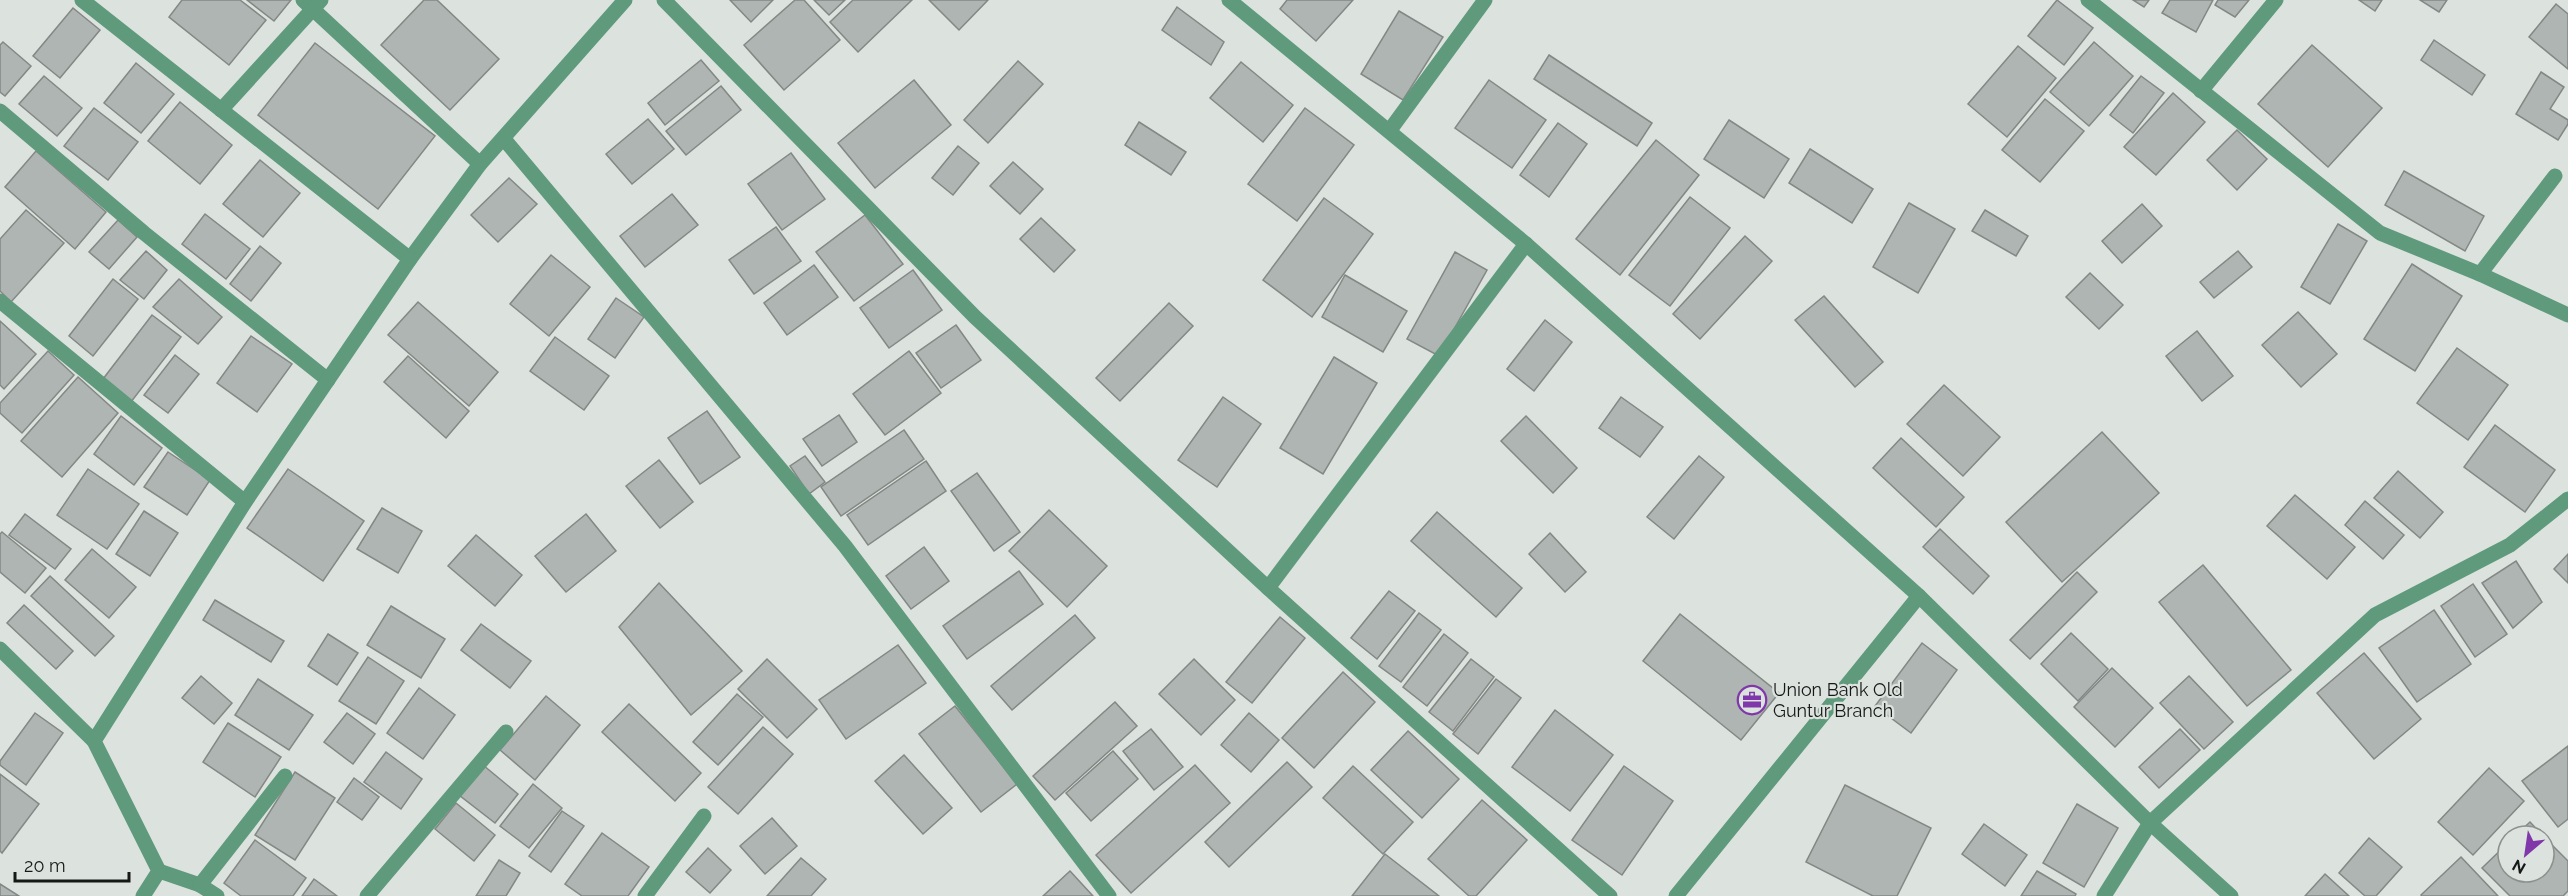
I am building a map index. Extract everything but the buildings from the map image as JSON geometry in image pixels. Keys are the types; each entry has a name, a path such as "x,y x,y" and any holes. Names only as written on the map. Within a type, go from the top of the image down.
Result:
{"street":[{"path":"82,0 410,260"},
{"path":"94,741 245,502 410,260 480,164 625,0"},
{"path":"663,0 975,317 1268,588 1610,896"},
{"path":"1229,0 1526,244 1919,596 2150,823 2231,896"},
{"path":"1390,130 1485,0"},
{"path":"2088,0 2380,233 2480,274 2568,315"},
{"path":"2201,92 2276,0"},
{"path":"221,110 312,3 480,164"},
{"path":"0,111 144,233 328,380"},
{"path":"504,139 845,546 1109,896"},
{"path":"2480,274 2555,176"},
{"path":"1268,588 1526,244"},
{"path":"0,301 245,502"},
{"path":"2104,896 2150,823 2374,615 2510,545 2568,499"},
{"path":"1676,896 1919,596"},
{"path":"0,650 94,741 159,871 200,885 217,896"},
{"path":"368,896 506,732"},
{"path":"200,885 285,776"},
{"path":"645,896 704,816"},
{"path":"143,896 159,871"}],"place":[{"name":"Union Bank Old Guntur Branch","path":"1752,700"}]}
